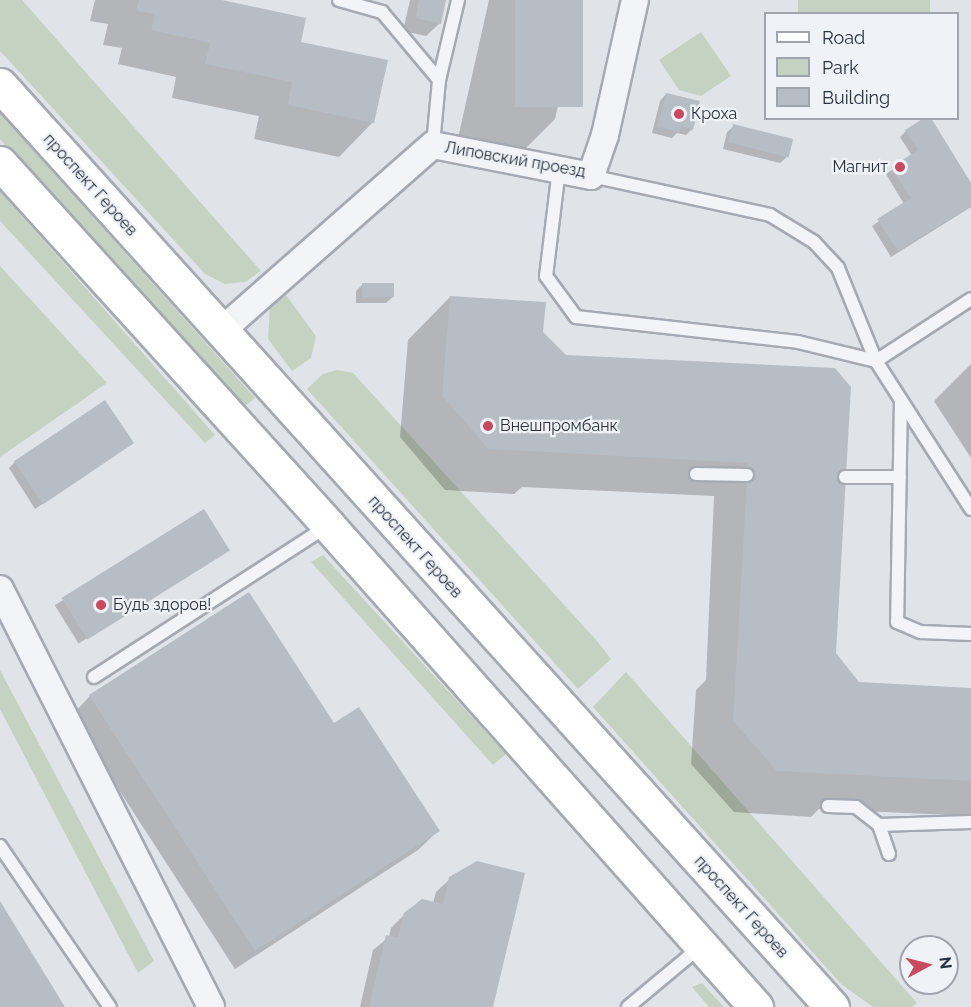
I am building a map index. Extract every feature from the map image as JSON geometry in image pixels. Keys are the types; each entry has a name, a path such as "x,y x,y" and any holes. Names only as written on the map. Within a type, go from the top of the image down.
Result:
{"main road":[{"name":"проспект Героев","path":"0,85 832,1007"},
{"path":"0,163 328,525 756,1007"}],"street":[{"name":"Липовский проезд","path":"221,331 433,145 591,176 605,135 635,0"},
{"path":"0,589 211,1007"}],"lane":[{"path":"339,0 382,12 439,80"},
{"path":"433,145 439,80 458,0"},
{"path":"559,169 546,276 576,317 798,342 876,361 971,299"},
{"path":"591,176 770,215 814,242 838,268 876,361 971,509"},
{"path":"901,400 897,622 921,632 971,634"},
{"path":"696,474 747,475"},
{"path":"846,477 900,477"},
{"path":"94,677 328,525"},
{"path":"828,806 856,807 879,825 889,854"},
{"path":"879,825 971,822"},
{"path":"0,846 110,1007"},
{"path":"628,1007 701,946"}],"green space":[{"path":"0,0 22,0 261,271 245,282 225,284 205,274 0,51"},
{"path":"798,0 930,0 930,12 798,12"},
{"path":"701,32 731,76 701,96 679,90 659,60"},
{"path":"0,113 255,398 244,407 0,139"},
{"path":"0,191 215,435 205,443 0,221"},
{"path":"0,266 107,383 0,457"},
{"path":"286,295 316,336 311,358 292,371 268,339 270,307"},
{"path":"337,370 353,373 611,659 578,689 307,389 323,374"},
{"path":"323,555 506,754 493,765 311,562"},
{"path":"0,670 154,961 138,973 0,709"},
{"path":"626,672 899,983 899,995 910,995 917,1003 912,1007 873,1007 841,984 593,707"},
{"path":"702,983 724,1007 709,1007 692,987"}],"building":[{"path":"139,0 222,0 306,18 301,42 388,60 374,123 288,105 292,82 205,64 210,43 151,30 155,14 136,11"},
{"path":"419,0 446,0 441,24 416,18"},
{"path":"515,0 583,0 583,107 515,107"},
{"name":"Кроха","path":"666,93 700,101 693,130 681,126 680,132 657,127"},
{"path":"921,120 932,120 971,183 971,206 898,251 877,219 911,198 891,167 918,150 905,130"},
{"path":"733,124 793,139 789,157 728,142"},
{"path":"362,283 394,283 394,297 362,297"},
{"path":"450,296 546,302 543,332 566,355 835,368 851,387 836,653 859,682 971,688 971,781 777,771 733,721 748,463 488,449 442,395"},
{"path":"105,400 134,443 43,505 14,462"},
{"path":"204,509 230,551 87,640 62,598"},
{"path":"249,592 334,723 359,707 440,831 255,951 89,695"},
{"path":"477,861 525,873 493,1007 369,1007 386,935 398,938 404,913 422,899 443,904 449,877"},
{"path":"0,901 65,1007 0,1007"}],"place":[{"name":"Кроха","path":"679,114"},
{"name":"Магнит","path":"900,167"},
{"name":"Внешпромбанк","path":"488,426"},
{"name":"Будь здоров!","path":"101,605"}]}
